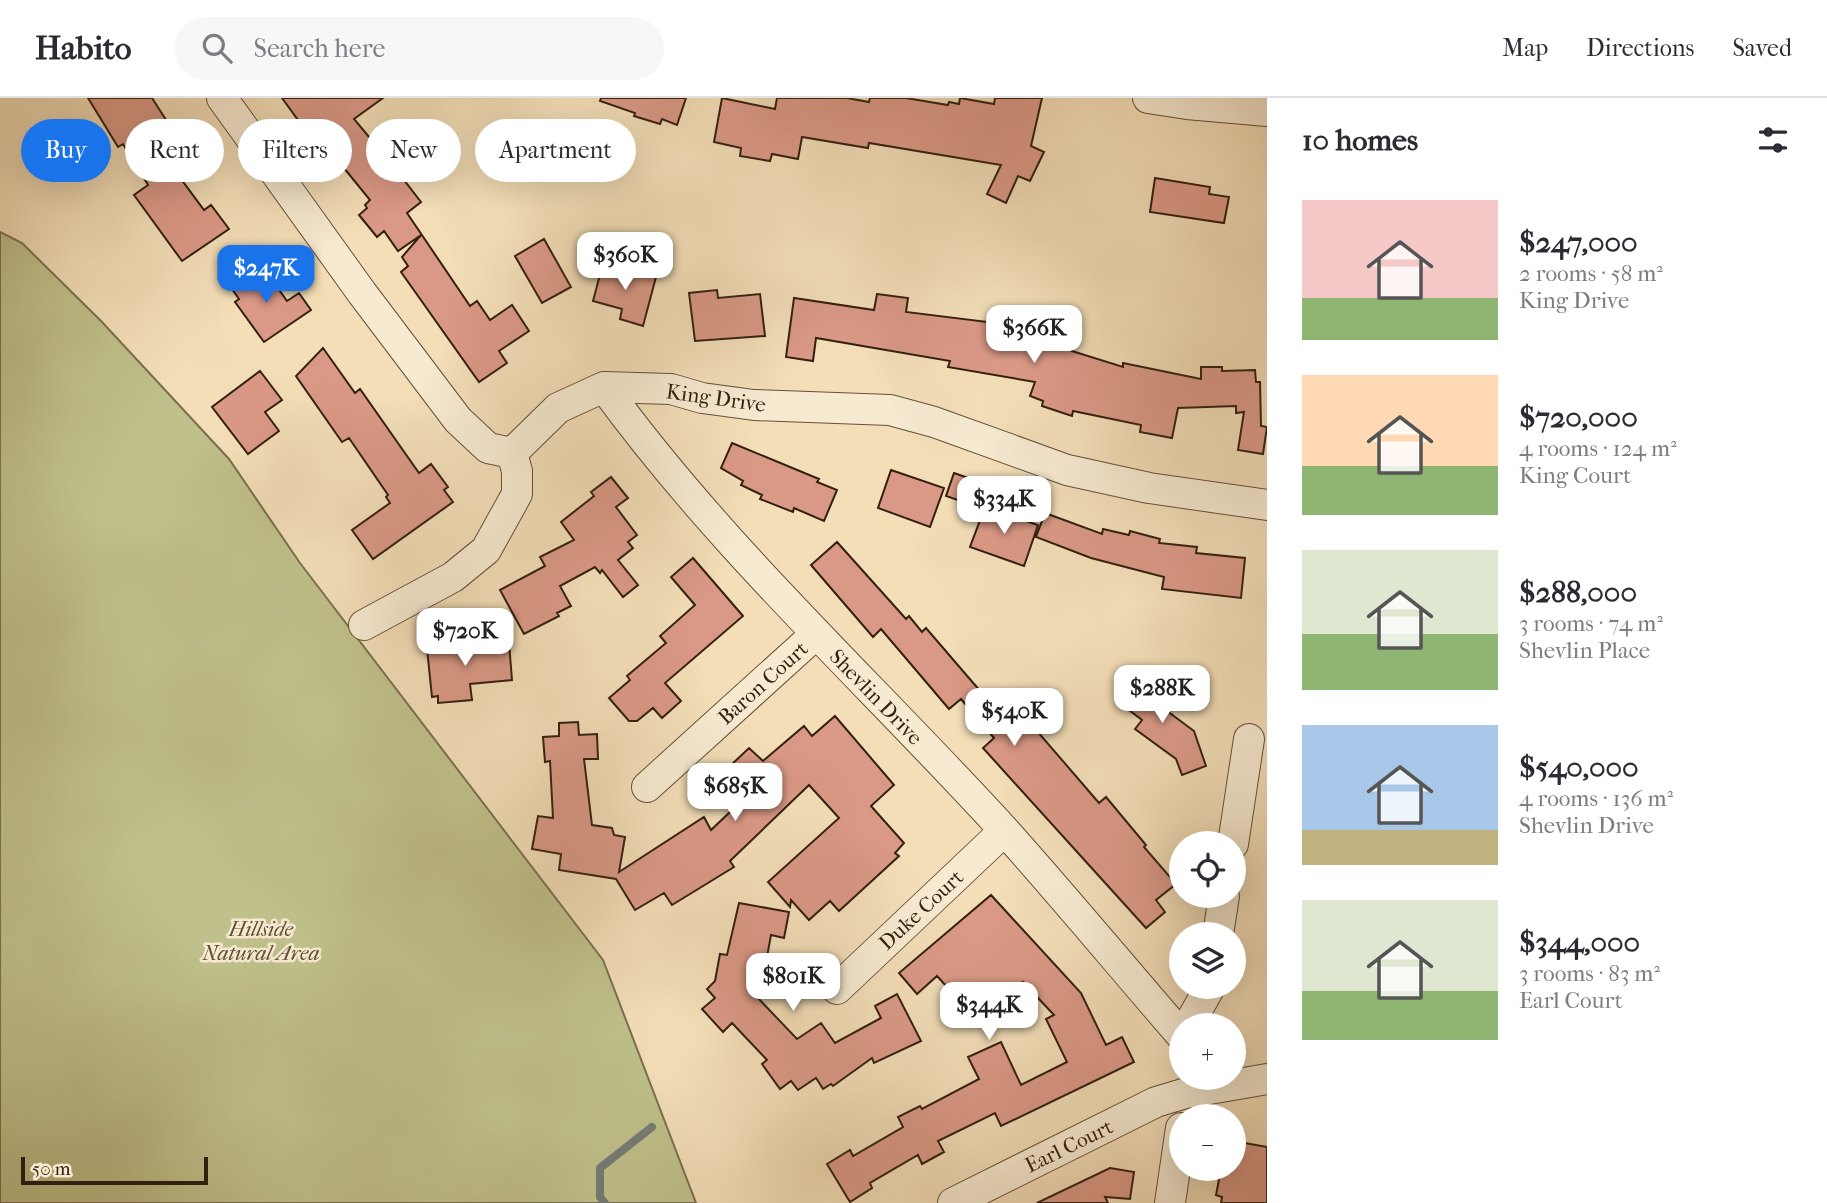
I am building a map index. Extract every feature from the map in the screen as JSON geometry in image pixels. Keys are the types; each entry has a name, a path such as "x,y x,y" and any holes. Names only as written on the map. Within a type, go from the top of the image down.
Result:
{"street":[{"path":"222,98 362,293 458,420 488,447 512,453 517,471 517,494 486,550 453,577 364,625"},
{"path":"1148,98 1267,111"},
{"name":"King Drive","path":"512,453 558,408 604,387 671,389 702,398 754,405 890,410 934,422 1067,470 1149,488 1267,505"},
{"name":"Shevlin Drive","path":"604,387 641,438 816,634 1004,831 1169,1021"},
{"name":"Baron Court","path":"647,787 816,634"},
{"path":"1235,831 1249,740"},
{"name":"Duke Court","path":"837,989 1004,831"},
{"name":"Earl Court","path":"953,1203 1156,1102 1267,1079"},
{"path":"1170,1203 1173,1181"}],"green space":[{"name":"Hillside Natural Area","path":"0,232 22,243 102,322 229,459 300,563 603,960 696,1203 0,1203"}],"building":[{"path":"88,98 152,98 165,119 125,119 125,147 123,144 118,147 111,136 111,119 101,119"},
{"path":"282,98 383,98 354,119 366,133 366,182 406,182 421,202 407,213 470,306 477,301 490,320 512,305 529,331 499,351 507,363 479,382 401,272 408,266 402,257 421,235 398,251 384,231 377,237 359,215 367,208 365,205 370,200 352,178 352,119 297,119"},
{"path":"601,98 686,98 677,125 662,119 660,124 634,116 635,113 600,101"},
{"path":"722,98 775,109 777,98 847,98 869,102 870,98 906,98 948,105 949,102 959,104 960,98 994,104 995,98 1042,98 1031,146 1044,152 1030,181 1018,176 1006,203 987,194 1001,165 869,143 868,148 802,137 798,159 772,154 770,161 740,156 741,148 714,142"},
{"path":"1155,178 1210,187 1209,194 1229,197 1224,223 1150,212"},
{"path":"146,182 183,182 204,210 211,205 229,229 182,261 134,195 148,185"},
{"path":"544,239 571,287 542,303 515,256"},
{"path":"603,263 656,277 643,326 620,319 622,309 593,301"},
{"path":"249,266 261,284 266,280 273,290 277,287 287,301 299,293 311,310 264,342 235,302 239,299 227,282"},
{"path":"717,290 718,298 760,294 765,336 695,341 689,293"},
{"path":"877,294 908,298 906,312 987,322 989,315 1014,319 1013,327 1034,331 1074,346 1072,351 1123,367 1123,363 1201,379 1201,367 1222,367 1222,371 1255,370 1256,382 1260,382 1261,426 1267,427 1263,454 1238,450 1244,412 1236,413 1236,406 1178,408 1172,438 1140,432 1141,425 1073,411 1072,416 1042,406 1043,401 1030,396 1035,382 948,367 950,361 816,338 813,361 786,357 794,298 874,310"},
{"path":"323,348 355,393 360,389 419,473 431,464 448,487 444,490 453,502 373,559 352,530 390,503 386,497 388,495 349,438 342,442 296,376"},
{"path":"260,371 282,400 265,412 279,431 248,454 212,407"},
{"path":"732,443 819,479 817,482 837,490 824,521 794,508 793,512 760,499 762,495 741,485 743,481 721,468"},
{"path":"891,470 944,488 930,527 878,508"},
{"path":"954,473 980,482 972,505 946,496"},
{"path":"611,477 628,498 616,507 637,535 628,542 633,548 618,560 638,585 623,597 602,570 600,573 595,567 560,586 571,606 557,613 559,616 524,634 500,590 545,566 540,557 574,540 561,522 594,496 591,492"},
{"path":"985,507 1038,525 1024,566 970,547"},
{"path":"1045,513 1102,534 1103,529 1129,535 1130,531 1160,539 1159,543 1197,547 1196,553 1245,558 1241,598 1162,589 1164,577 1091,558 1036,537"},
{"path":"837,542 906,619 909,616 922,632 926,628 993,706 1003,698 1021,720 1025,717 1099,803 1106,797 1169,876 1169,890 1156,900 1165,912 1146,928 983,748 994,738 961,699 949,709 881,629 873,637 811,565"},
{"path":"693,558 743,616 665,683 681,701 662,718 653,708 637,721 629,721 609,698 630,680 627,676 666,643 660,636 695,605 671,577"},
{"path":"453,636 454,649 509,643 512,680 470,684 472,700 438,703 438,696 432,697 426,639"},
{"path":"1139,673 1163,691 1155,702 1194,731 1206,766 1182,775 1176,759 1135,729 1142,720 1117,701"},
{"path":"835,716 894,785 871,806 904,843 895,853 899,856 839,911 830,901 809,920 791,900 790,907 768,882 839,818 809,785 730,861 734,867 672,905 664,893 635,910 616,879 559,870 561,854 532,849 538,816 553,818 550,761 545,762 543,737 559,736 559,723 578,722 579,735 597,734 598,759 584,759 592,825 612,828 614,835 625,837 619,872 704,817 711,830 752,791 729,767 749,748 763,761 804,726 812,736"},
{"path":"991,895 1081,993 1106,1045 1122,1037 1134,1062 1001,1126 995,1113 938,1141 944,1152 922,1164 918,1155 870,1183 872,1188 850,1202 827,1164 850,1150 853,1156 903,1127 898,1117 920,1106 922,1109 979,1079 968,1057 1001,1042 1021,1085 1067,1062 1046,1019 1054,1015 1023,982 978,1021 937,976 917,994 899,973"},
{"path":"739,903 789,912 784,938 771,935 761,990 756,996 797,1039 821,1023 835,1043 881,1018 875,1006 897,994 921,1041 874,1063 872,1058 833,1086 831,1084 823,1089 816,1078 798,1090 791,1081 780,1089 762,1064 767,1060 732,1023 723,1032 702,1009 715,998 707,989 715,981 720,954 727,955"},
{"path":"1246,1143 1267,1147 1267,1203 1221,1203 1222,1197 1216,1195 1219,1181 1246,1181"},
{"path":"1110,1168 1134,1172 1130,1199 1105,1197 1108,1203 1037,1203"}],"waterway":[{"path":"605,1203 600,1197 600,1168 652,1127"}]}
